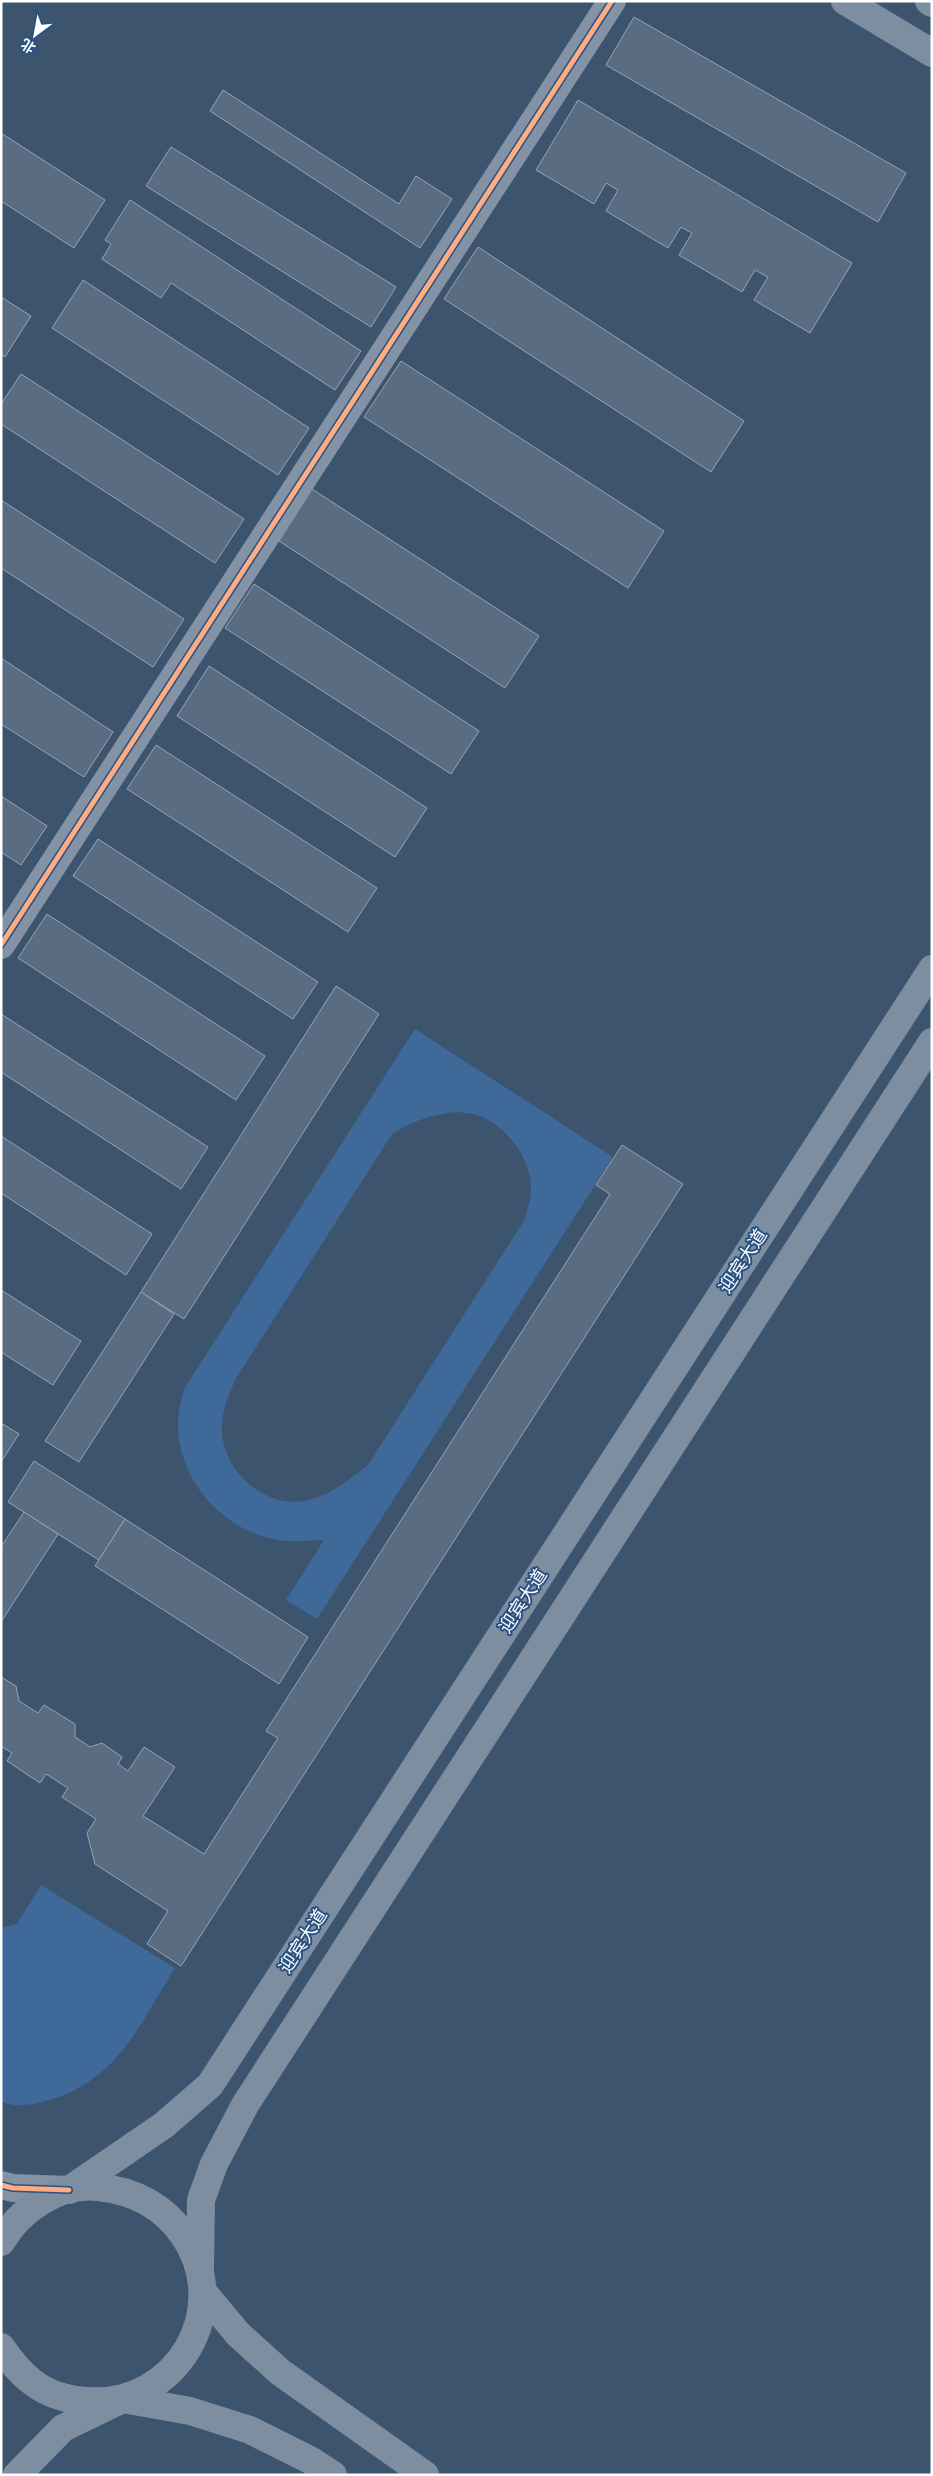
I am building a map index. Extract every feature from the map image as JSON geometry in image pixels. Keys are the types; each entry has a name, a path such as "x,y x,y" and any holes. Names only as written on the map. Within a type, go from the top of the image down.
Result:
{"main road":[{"path":"845,1 932,53"},
{"name":"迎宾大道","path":"69,2190 164,2125 210,2085 932,969"},
{"path":"17,2475 64,2428 145,2390 165,2376 181,2359 193,2339 201,2316 201,2200 214,2164 245,2105 932,1042"},
{"path":"1,2242 8,2230 25,2212 46,2198 69,2190 94,2187 118,2189 140,2197 161,2210 178,2226 191,2246 201,2280 238,2334 280,2372 401,2460 425,2475"},
{"path":"1,2347 15,2366 32,2382 53,2394 76,2400 100,2402 123,2399 190,2411 250,2430 310,2460 333,2475"}],"street":[{"path":"1,945 612,1"},
{"path":"1,2185 69,2190"}],"shaded area":[{"path":"415,1029 613,1157 317,1619 286,1600 324,1540 285,1541 264,1537 244,1529 226,1517 210,1502 196,1485 186,1466 180,1445 178,1419 184,1389","holes":["457,1112 477,1115 490,1121 516,1145 527,1166 530,1177 530,1201 525,1219 368,1465 333,1490 309,1500 293,1502 276,1499 261,1493 237,1471 228,1456 223,1441 222,1424 224,1412 235,1380 392,1134 423,1119"]},
{"path":"41,1885 175,1968 136,2032 107,2067 89,2082 67,2093 42,2102 11,2105 1,2101 1,1928 17,1924"}],"building":[{"path":"634,17 906,173 878,222 606,65"},
{"path":"223,90 399,204 416,176 452,199 420,248 210,111"},
{"path":"578,100 852,263 810,333 754,300 768,277 755,270 742,292 679,255 692,233 681,227 668,248 606,211 618,190 606,183 594,204 536,170"},
{"path":"1,133 105,200 74,248 1,201"},
{"path":"171,147 396,287 371,327 146,186"},
{"path":"130,200 361,351 335,390 171,283 161,298 102,259 111,244 105,240"},
{"path":"478,247 744,421 711,472 444,299"},
{"path":"83,280 309,428 278,475 52,328"},
{"path":"1,297 31,316 5,357 1,354"},
{"path":"401,361 664,531 628,588 364,417"},
{"path":"21,374 244,519 215,563 1,424 1,404"},
{"path":"312,489 539,636 505,688 279,541"},
{"path":"1,500 184,619 153,667 1,568"},
{"path":"254,584 479,731 451,774 225,628"},
{"path":"1,658 113,732 84,777 1,724"},
{"path":"209,666 427,808 395,857 177,716"},
{"path":"156,745 377,888 348,932 127,789"},
{"path":"1,796 47,826 21,865 1,852"},
{"path":"98,839 318,982 293,1019 73,876"},
{"path":"47,914 265,1056 236,1100 18,958"},
{"path":"336,986 379,1014 184,1319 141,1292"},
{"path":"1,1014 208,1147 181,1189 1,1072"},
{"path":"1,1136 152,1234 126,1275 1,1193"},
{"path":"622,1145 683,1184 181,1966 147,1944 168,1911 95,1864 87,1833 96,1819 62,1797 68,1788 46,1774 40,1783 7,1761 12,1753 1,1746 1,1677 16,1686 19,1701 38,1713 44,1705 75,1724 75,1737 90,1747 102,1743 122,1757 118,1764 128,1771 144,1747 175,1767 143,1816 204,1854 278,1738 266,1731 610,1194 596,1185"},
{"path":"1,1290 81,1341 53,1385 1,1352"},
{"path":"141,1292 174,1314 79,1462 45,1441"},
{"path":"1,1423 19,1434 1,1462"},
{"path":"34,1461 125,1519 99,1560 8,1502"},
{"path":"24,1512 58,1534 1,1622 1,1547"},
{"path":"125,1519 308,1637 279,1684 95,1566"}],"cycle path":[{"path":"1,945 612,1"},
{"path":"1,2185 13,2188 69,2190"}]}
